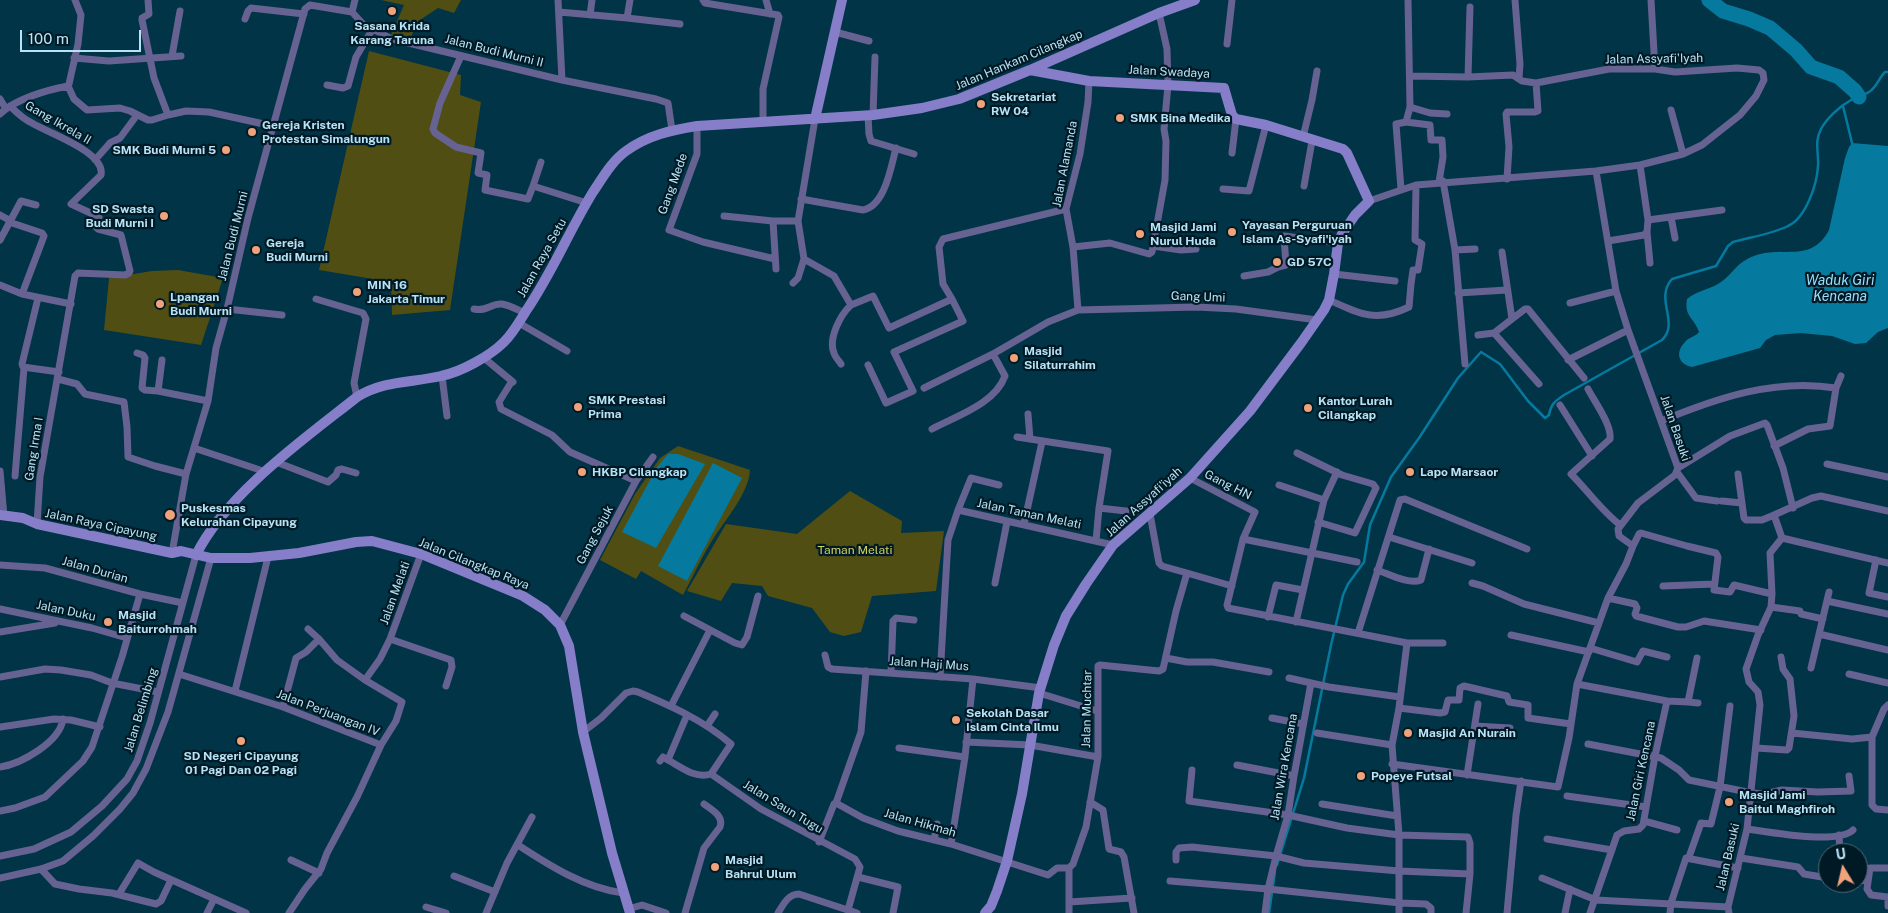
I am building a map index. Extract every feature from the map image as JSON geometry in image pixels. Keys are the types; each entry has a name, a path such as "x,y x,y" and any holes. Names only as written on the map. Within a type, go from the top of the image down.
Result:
{"street":[{"path":"75,0 82,15 72,77 68,86 74,99 87,110 117,107 152,120 168,114 186,111 209,112 273,126"},
{"path":"148,0 149,14 142,18 142,20 159,94 168,114"},
{"path":"245,19 248,11 255,8 304,14 305,9 311,3 352,12 355,0"},
{"path":"558,0 562,80"},
{"path":"590,15 592,0"},
{"path":"627,18 630,0"},
{"path":"766,0 770,14"},
{"path":"793,283 798,278 804,259 798,221 815,119 842,0"},
{"name":"Jalan Hankam Cilangkap","path":"815,119 870,115 922,108 959,100 1180,3 1195,0"},
{"path":"1227,44 1232,0"},
{"path":"1406,122 1410,107 1408,0"},
{"path":"1515,0 1520,64 1519,78"},
{"path":"1650,0 1655,69"},
{"path":"703,1 778,15 779,20 763,89 764,120"},
{"path":"1468,77 1470,7"},
{"path":"172,56 180,11"},
{"name":"Jalan Budi Murni II","path":"352,12 357,19 372,30 392,39 562,80 668,103 672,130"},
{"path":"559,12 680,24"},
{"path":"1073,247 1110,243 1149,254 1152,252 1165,180 1166,142 1164,129 1168,85 1166,49 1159,13"},
{"name":"Jalan Budi Murni","path":"178,550 186,474 208,401 216,348 248,218 304,14"},
{"path":"327,85 343,88 348,86 356,57 372,30"},
{"path":"835,32 869,41"},
{"path":"74,58 110,61 181,56"},
{"path":"461,56 440,103 433,130 435,133 456,147 481,153 478,173 488,175 485,190 528,199 541,162"},
{"path":"875,57 869,134 871,141 914,154"},
{"name":"Jalan Assyafi'Iyah","path":"1369,201 1416,184 1508,179 1596,171 1640,166 1683,154 1702,145 1740,114 1756,96 1764,80 1763,73 1760,70 1737,68 1675,72 1655,69 1609,69 1536,83 1522,81 1513,75 1468,77 1410,76"},
{"name":"Jalan Swadaya","path":"1030,70 1089,81 1224,88 1232,115 1236,119"},
{"path":"1304,186 1307,139 1317,71"},
{"name":"Jalan Alamanda","path":"1078,310 1073,247 1066,209 1080,154 1088,102 1089,81"},
{"path":"1508,179 1509,147 1506,112 1538,112 1536,83"},
{"path":"0,99 5,110 52,88 68,86"},
{"path":"1410,107 1430,113 1446,114"},
{"name":"Gang Ikrela II","path":"5,110 78,146 95,160 102,172 101,175 71,204"},
{"path":"1671,110 1683,154"},
{"path":"95,160 110,143 120,138 137,115"},
{"name":"Jalan Raya Setu","path":"196,555 223,516 276,462 357,397 389,383 442,376 484,358 504,342 541,290 586,203 608,169 626,151 653,136 672,130 764,120 815,119"},
{"path":"1232,153 1236,119 1266,125 1307,139 1336,146 1347,153 1369,201"},
{"path":"1401,189 1395,126 1396,124 1406,122 1430,125 1431,140 1442,141 1444,157 1441,182 1455,250 1465,364"},
{"path":"1223,189 1249,191 1266,125"},
{"name":"Gang Mede","path":"697,126 697,154 669,230 703,242 775,259"},
{"path":"802,200 863,210 870,209 884,190 896,148"},
{"path":"1640,166 1648,220 1647,232 1650,263"},
{"name":"Jalan Basuki","path":"1596,171 1616,291 1678,470 1675,475 1638,503 1620,525"},
{"path":"1329,300 1362,315 1371,317 1386,315 1409,307 1410,284 1413,270 1418,270 1422,244 1414,240 1416,184"},
{"path":"533,186 586,203"},
{"path":"0,240 21,201 36,205"},
{"name":"Jalan Assyafi'iyah","path":"985,913 991,906 998,891 1004,860 1022,794 1040,690 1054,645 1066,616 1113,545 1190,478 1250,411 1317,320 1329,300 1338,243 1347,224 1369,201"},
{"name":"Gang Irma I","path":"37,524 40,477 76,274 125,275 130,271 121,235 98,229 96,227 99,217 71,204"},
{"path":"868,365 886,403 913,391 894,352 963,321 943,283 939,247 942,239 1066,209"},
{"path":"1648,220 1722,210"},
{"path":"0,215 10,222 42,233 44,236 22,294"},
{"path":"724,216 773,221 798,221"},
{"path":"1671,217 1675,238"},
{"path":"773,221 776,269"},
{"path":"1608,241 1644,235 1647,232"},
{"path":"1244,276 1268,272 1278,266 1286,265 1284,236 1338,243"},
{"path":"1153,246 1182,250 1196,249"},
{"path":"1455,250 1475,249"},
{"path":"1502,252 1512,319"},
{"path":"804,259 834,276 851,305"},
{"path":"1334,274 1395,281"},
{"path":"0,286 22,294 71,304"},
{"path":"1458,293 1507,290"},
{"path":"1570,303 1616,291"},
{"path":"841,364 834,353 833,344 836,330 847,308 851,305 873,296 890,329 952,299"},
{"path":"15,476 24,368 22,364 38,298"},
{"path":"316,298 363,313 366,318 354,383 357,397"},
{"path":"474,309 484,310 494,305 503,304 525,313"},
{"name":"Gang Umi","path":"1078,310 1196,307 1236,309 1317,320"},
{"path":"227,309 282,315"},
{"path":"1478,335 1494,333 1525,309 1528,310 1584,378"},
{"path":"924,388 993,354 1048,322 1078,310"},
{"path":"519,322 567,351"},
{"path":"1568,360 1628,330"},
{"path":"1494,333 1539,384"},
{"path":"137,353 144,355 146,358 142,388 208,401"},
{"path":"932,429 991,396 1005,376 993,354"},
{"path":"484,358 512,382 499,402 501,409 552,435 570,452 636,481"},
{"path":"158,391 162,360"},
{"path":"24,368 58,375 77,384 85,394 124,402 128,457 186,474"},
{"path":"442,376 447,416"},
{"path":"1774,446 1808,429 1830,426 1836,388 1841,376"},
{"path":"1662,421 1721,399 1770,387 1813,384 1836,388"},
{"path":"1588,389 1611,435 1610,439 1571,474 1589,492 1605,513 1620,525 1618,529 1619,536 1633,546"},
{"path":"1560,405 1592,456"},
{"path":"1028,414 1030,440"},
{"path":"1742,503 1696,498 1678,470 1730,436 1761,423 1767,425 1783,468 1792,508"},
{"path":"1017,437 1108,451 1096,540"},
{"path":"1024,524 1042,442"},
{"path":"194,448 266,472"},
{"path":"1297,453 1337,472 1375,486 1376,489 1356,532 1352,534 1318,522"},
{"name":"Gang Sejuk","path":"560,625 636,481 653,457"},
{"path":"276,462 324,482 331,481 338,470 342,469 356,473"},
{"path":"1827,464 1888,477"},
{"path":"0,471 2,515"},
{"path":"1296,622 1324,500 1337,472"},
{"path":"1738,474 1746,520 1762,520 1821,496 1888,511"},
{"path":"958,510 970,479 974,478 999,485"},
{"name":"Gang HN","path":"1190,478 1255,512 1243,540"},
{"path":"1279,485 1324,500"},
{"path":"1358,633 1400,500 1405,499 1527,549"},
{"path":"1099,508 1126,511"},
{"name":"Jalan Taman Melati","path":"940,677 948,540 958,510 1113,545"},
{"path":"1150,514 1159,563 1162,566 1232,586"},
{"name":"Jalan Raya Cipayung","path":"2,515 23,518 37,524 196,555"},
{"path":"1774,516 1782,538 1888,563"},
{"path":"996,583 1007,522"},
{"path":"1392,764 1467,775 1521,780 1558,787 1572,724 1577,684 1608,598 1639,534 1642,533 1716,553 1718,555 1714,584 1715,590 1730,592 1734,585 1772,594"},
{"path":"1389,537 1472,563"},
{"name":"Jalan Basuki","path":"1729,910 1747,829 1760,705 1758,692 1749,682 1746,669 1758,635 1771,607 1770,553 1782,538"},
{"path":"1357,562 1243,540 1227,605 1228,608 1406,643 1443,643"},
{"name":"Jalan Cilangkap Raya","path":"196,555 211,558 268,557 372,541 421,554 523,596 546,610 560,625 569,646 583,732 629,911"},
{"path":"178,550 193,549 202,544"},
{"path":"1377,570 1418,582 1421,580 1429,549"},
{"name":"Jalan Melati","path":"365,680 380,659 390,639 421,554"},
{"name":"Jalan Belimbing","path":"0,856 34,849 71,832 102,806 127,778 137,761 196,555"},
{"path":"235,691 268,557"},
{"path":"0,878 41,869 63,861 120,809 133,793 146,768 160,732 179,674 211,558"},
{"path":"1876,560 1869,593 1888,597"},
{"name":"Jalan Durian","path":"0,565 45,568 183,604"},
{"path":"1187,573 1176,611 1166,658 1187,662 1213,662 1270,672"},
{"path":"1472,583 1484,586 1524,604 1599,623"},
{"path":"1663,586 1714,584"},
{"path":"1268,617 1276,585 1303,590"},
{"path":"1811,668 1829,592"},
{"path":"0,811 23,806 45,797 83,761 92,747 100,727 140,594"},
{"path":"684,616 742,645 747,637 758,596"},
{"path":"1608,598 1635,604 1638,608 1636,616 1678,627 1686,628 1704,621 1761,630"},
{"path":"1827,601 1888,614"},
{"path":"1771,607 1800,611 1802,614 1823,619"},
{"name":"Jalan Duku","path":"0,610 92,628 127,638"},
{"path":"891,673 893,621 896,618 914,620"},
{"path":"0,632 61,622"},
{"path":"308,629 337,660 365,680 402,702 396,721 381,745"},
{"path":"670,706 710,630"},
{"path":"1819,634 1888,650"},
{"path":"1511,635 1589,650 1637,662 1643,651 1667,657"},
{"path":"283,707 296,658 306,652 319,639"},
{"name":"Jalan Melati","path":"390,639 450,660 452,667 446,686"},
{"path":"1399,913 1399,835 1392,764 1392,744 1399,708 1406,643"},
{"name":"Jalan Haji Mus","path":"826,655 828,667 832,669 973,678 1040,690 1097,711"},
{"path":"1756,748 1786,750 1789,748 1794,716 1790,679 1783,669 1781,656"},
{"name":"Jalan Muchtar","path":"1069,913 1069,868 1073,864 1086,827 1098,757 1098,666 1159,671 1163,669 1166,658"},
{"path":"1688,702 1696,658"},
{"path":"0,677 45,669 60,670 91,675 112,683 158,692"},
{"path":"819,842 836,803 861,732 866,671"},
{"name":"Jalan Perjuangan IV","path":"179,674 283,707 381,745 357,797 326,853 319,873 305,889 289,913"},
{"path":"1849,674 1888,682"},
{"path":"951,844 965,758 973,678"},
{"path":"1289,678 1325,686 1400,697"},
{"name":"Jalan Wira Kencana","path":"1265,913 1272,890 1276,856 1292,816 1294,776 1312,683"},
{"path":"1577,684 1667,701 1698,703"},
{"path":"1399,708 1445,712 1448,700 1459,700 1460,688 1464,686 1507,696 1509,702 1528,704 1528,718 1572,724"},
{"path":"583,732 601,718 626,693 630,691 638,692 670,706 687,715 707,726 731,744 711,774 705,776 696,775 664,760 687,715"},
{"name":"Jalan Giri Kencana","path":"1590,913 1617,835 1624,831 1642,828 1667,701"},
{"path":"1467,775 1478,704"},
{"path":"1888,705 1884,709 1872,737 1872,806 1876,809 1888,810"},
{"path":"1670,913 1671,903 1685,860 1689,858 1701,823 1712,824 1720,787 1730,706"},
{"path":"707,726 716,714"},
{"path":"1272,718 1303,724"},
{"path":"0,727 41,720 63,719 100,727"},
{"path":"0,767 19,762 40,749 56,735 63,719"},
{"path":"1475,726 1510,728"},
{"path":"1317,733 1392,744"},
{"path":"1792,733 1852,739 1872,737"},
{"path":"966,742 1030,745 1098,757"},
{"path":"1588,744 1655,756 1679,770 1689,780 1752,793 1764,794 1782,790 1851,791 1849,776"},
{"path":"899,748 965,758"},
{"path":"1237,765 1294,776"},
{"path":"1192,770 1189,801 1292,816 1347,828 1399,835 1468,837 1470,874 1466,913"},
{"name":"Jalan Saun Tugu","path":"711,774 761,809 819,842 855,859 860,867 858,877"},
{"path":"1507,913 1521,780"},
{"path":"1567,796 1646,807"},
{"path":"1090,802 1103,810 1109,849 1121,852 1124,857 1134,913"},
{"name":"Jalan Hikmah","path":"836,803 863,818 898,831 951,844 1048,875 1056,868 1069,868"},
{"path":"685,913 704,848 722,823 720,818 704,804"},
{"path":"1322,804 1397,816"},
{"path":"486,913 507,863 532,818"},
{"path":"1644,821 1678,830"},
{"path":"934,840 938,824"},
{"path":"1747,829 1810,837 1839,836 1853,830"},
{"path":"1839,836 1839,843"},
{"path":"1547,839 1612,850"},
{"path":"518,845 545,862 591,885 623,893"},
{"path":"1176,860 1176,852 1179,848 1192,847 1276,856 1304,863 1399,871 1470,874"},
{"path":"1689,858 1738,868"},
{"path":"1740,858 1798,866 1804,874 1818,876"},
{"path":"291,860 319,873"},
{"path":"119,894 138,863 171,880 246,913"},
{"path":"1868,881 1870,868 1888,868"},
{"path":"41,869 56,884 119,894 138,900 159,903 171,880"},
{"path":"454,876 495,892"},
{"path":"848,910 858,877 898,887 893,913"},
{"path":"1542,878 1596,900 1671,903 1729,910"},
{"path":"1170,881 1400,904 1426,904 1431,908 1431,913"},
{"path":"1565,913 1570,889"},
{"path":"1868,890 1872,895 1888,897 1888,906"},
{"path":"778,913 788,898 795,894 857,913"},
{"path":"1069,902 1132,898"},
{"path":"207,913 214,899"},
{"path":"629,911 642,905 666,913"},
{"path":"426,907 446,913"}],"green space":[{"path":"381,0 461,0 454,13 438,8 417,22 409,42 390,37 404,5"},
{"path":"369,51 461,75 460,95 481,102 450,310 392,315 391,282 319,270"},
{"name":"Lpangan Budi Murni","path":"178,270 223,278 201,345 104,330 109,278 152,271"},
{"path":"678,446 750,470 742,496 711,543 683,595 641,571 636,579 600,560 635,494 660,458"},
{"name":"Taman Melati","path":"850,491 902,521 901,533 944,531 936,591 872,596 861,632 844,636 830,632 812,608 768,596 762,586 732,583 721,601 687,591 726,524 797,534"}],"water":[{"name":"Waduk Giri Kencana","path":"1852,143 1888,146 1888,328 1878,332 1866,343 1855,344 1832,336 1801,333 1775,335 1766,340 1760,348 1692,367 1684,363 1679,354 1680,350 1687,340 1699,332 1688,313 1687,299 1718,284 1742,262 1754,256 1765,253 1805,250 1814,247 1822,240 1829,230 1845,158"},
{"path":"668,454 678,454 705,464 656,548 622,532 657,467"},
{"path":"713,463 742,478 687,581 658,566"}],"waterway":[{"path":"1709,0 1723,11 1770,28 1796,50 1811,67 1839,77 1859,97"},
{"path":"1277,865 1304,778 1343,595 1348,584 1364,562 1370,525 1391,477 1458,378 1481,352 1500,364 1528,401 1545,418 1549,415 1551,408 1558,399 1662,340 1669,326 1665,295 1672,279 1716,266 1728,246 1733,242 1775,231 1794,222 1805,208 1813,191 1818,166 1818,138 1824,125 1830,117 1851,100 1871,90 1885,72 1888,72"},
{"path":"1843,106 1852,143"},
{"path":"1269,913 1275,872"}],"place":[{"name":"Sasana Krida Karang Taruna","path":"392,11"},
{"name":"Sekretariat RW 04","path":"981,104"},
{"name":"SMK Bina Medika","path":"1120,118"},
{"name":"Gereja Kristen Protestan Simalungun","path":"252,132"},
{"name":"SMK Budi Murni 5","path":"226,150"},
{"name":"SD Swasta Budi Murni I","path":"164,216"},
{"name":"Yayasan Perguruan Islam As-Syafi'iyah","path":"1232,232"},
{"name":"Masjid Jami Nurul Huda","path":"1140,234"},
{"name":"Gereja Budi Murni","path":"256,250"},
{"name":"GD 57C","path":"1277,262"},
{"name":"MIN 16 Jakarta Timur","path":"357,292"},
{"name":"Lpangan Budi Murni","path":"160,304"},
{"name":"Masjid Silaturrahim","path":"1014,358"},
{"name":"SMK Prestasi Prima","path":"578,407"},
{"name":"Kantor Lurah Cilangkap","path":"1308,408"},
{"name":"HKBP Cilangkap","path":"582,472"},
{"name":"Lapo Marsaor","path":"1410,472"},
{"name":"Puskesmas Kelurahan Cipayung","path":"170,515"},
{"name":"Masjid Baiturrohmah","path":"108,622"},
{"name":"Sekolah Dasar Islam Cinta Ilmu","path":"956,720"},
{"name":"Masjid An Nurain","path":"1408,733"},
{"name":"SD Negeri Cipayung 01 Pagi Dan 02 Pagi","path":"241,741"},
{"name":"Popeye Futsal","path":"1361,776"},
{"name":"Masjid Jami Baitul Maghfiroh","path":"1729,802"},
{"name":"Masjid Bahrul Ulum","path":"715,867"}]}
